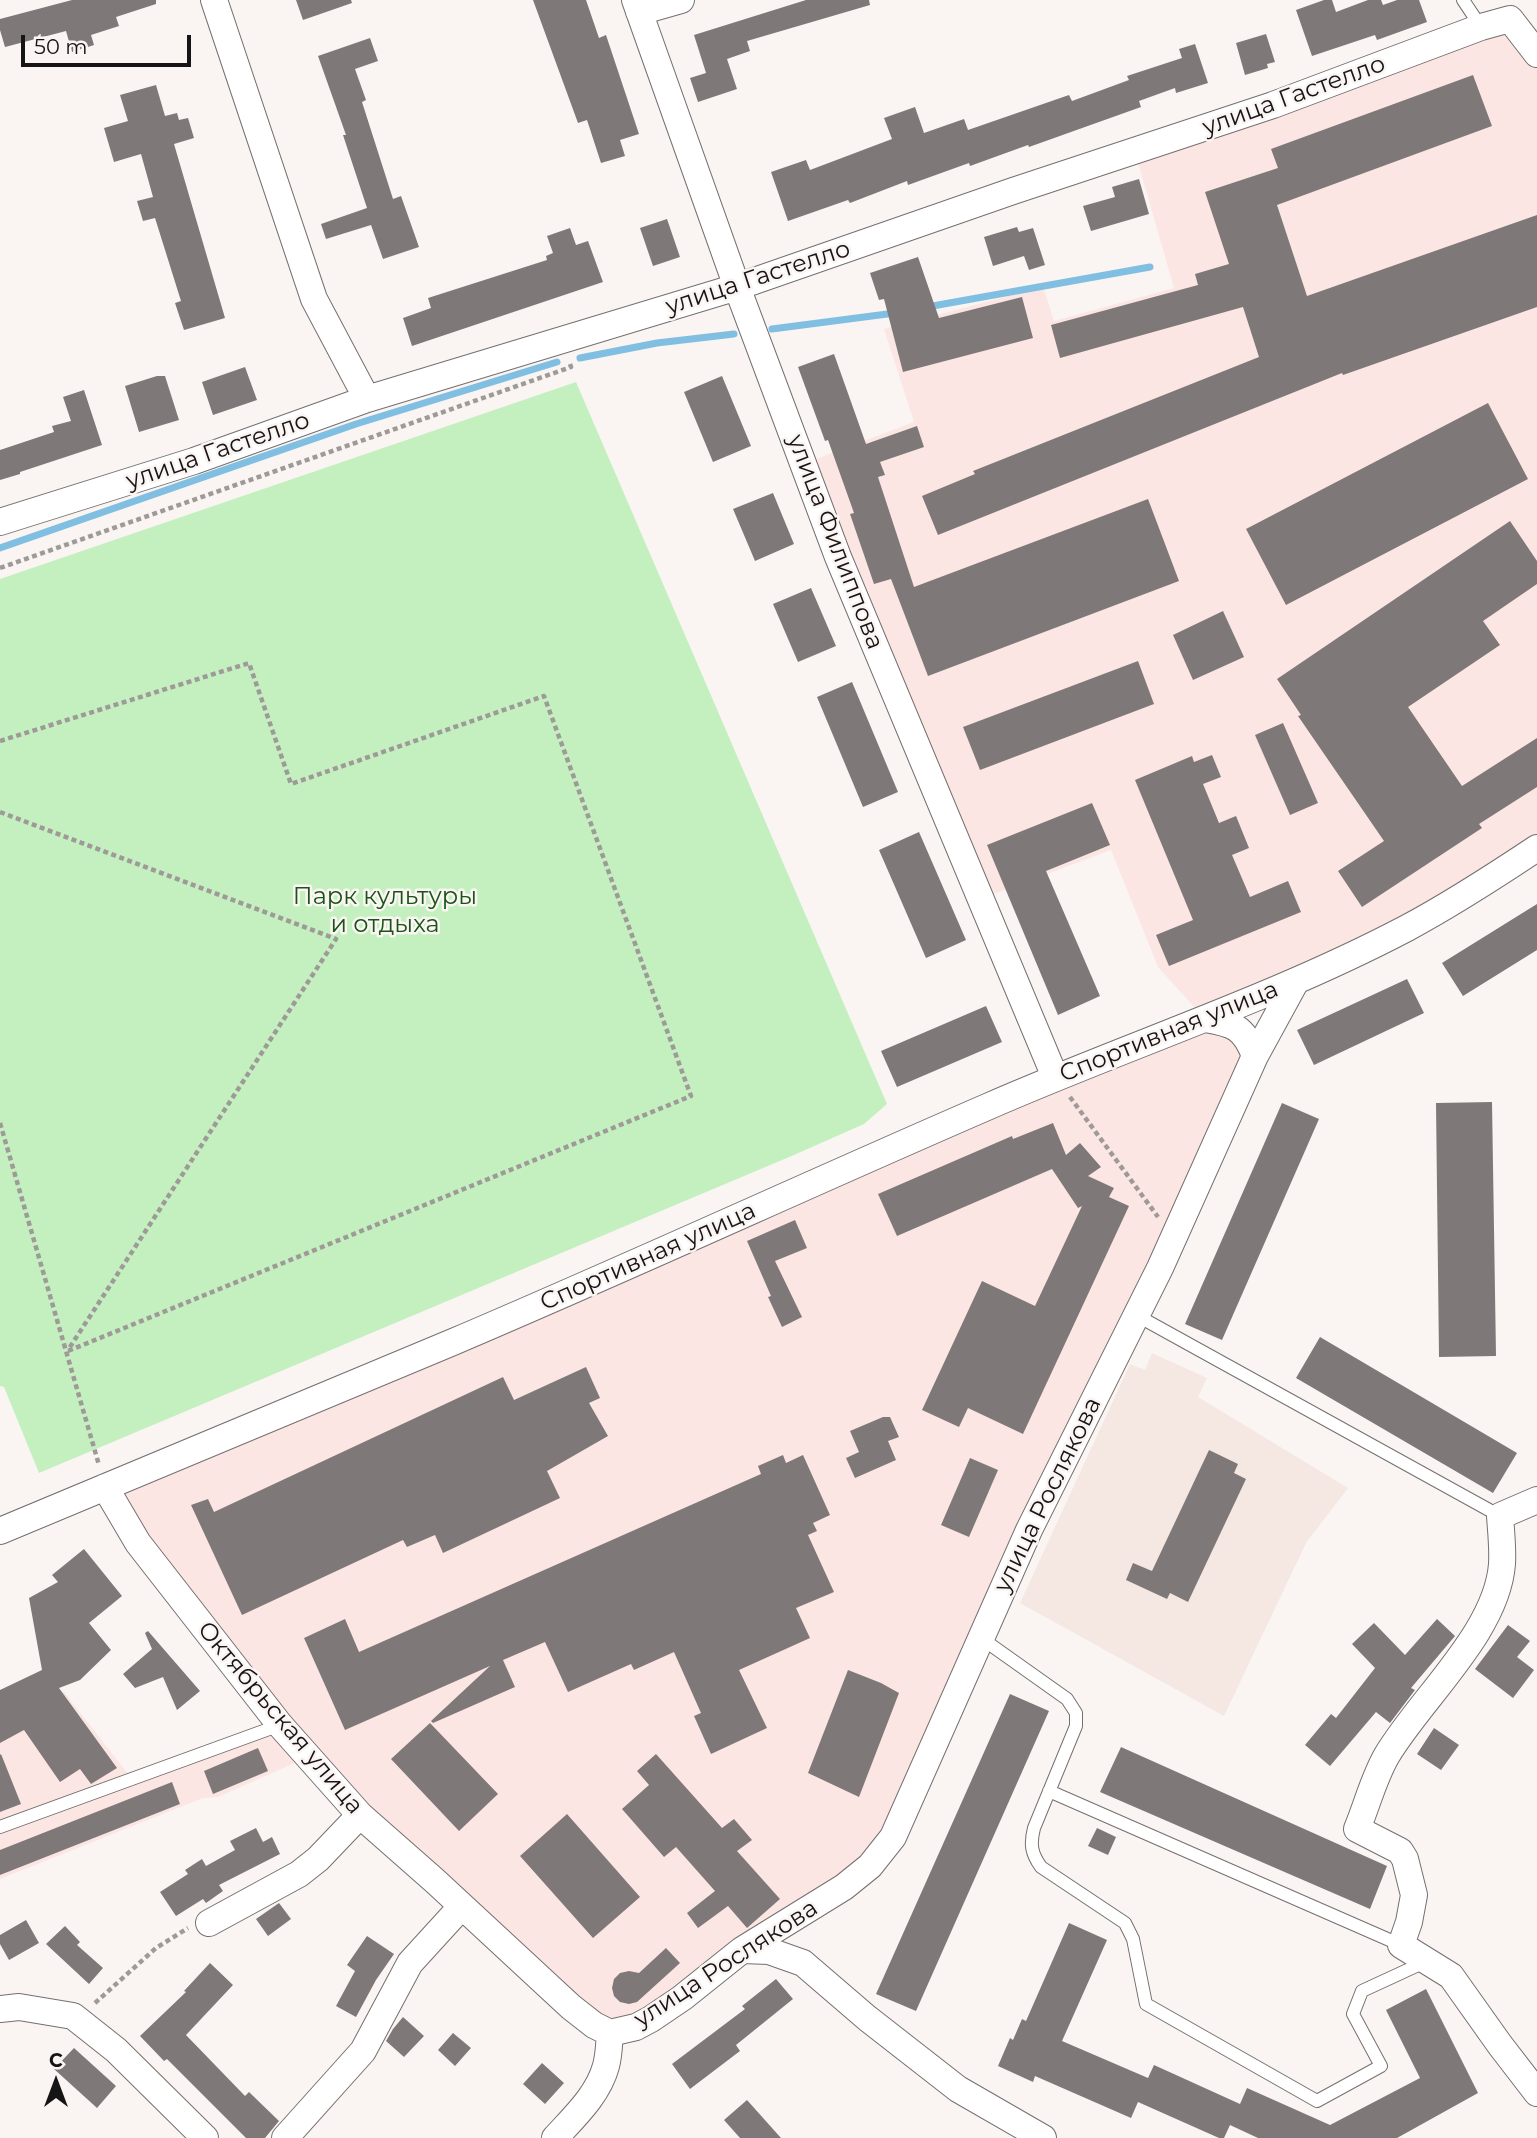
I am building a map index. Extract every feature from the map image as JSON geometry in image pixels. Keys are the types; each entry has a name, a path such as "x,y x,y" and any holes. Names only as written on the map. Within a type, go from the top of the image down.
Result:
{"street":[{"path":"214,0 314,299 368,399"},
{"path":"637,6 681,0"},
{"name":"улица Филиппова","path":"637,6 737,287 838,557 1055,1077"},
{"name":"улица Гастелло","path":"0,522 194,461 368,399 737,287 1013,191 1273,105 1481,27 1510,19 1537,54"},
{"path":"1296,981 1407,928 1537,848"},
{"name":"Спортивная улица","path":"0,1531 466,1336 1055,1077 1296,981"},
{"name":"улица Рослякова","path":"555,2138 599,2085 606,2065 610,2033 636,2027 651,2020 742,1950 844,1887 870,1866 893,1837 1029,1530 1173,1238 1255,1056 1296,981"},
{"path":"1205,1019 1231,1024 1243,1032 1255,1056"},
{"name":"Октябрьская улица","path":"105,1486 138,1543 280,1725 360,1815 571,2007 594,2025 610,2033"},
{"path":"1537,1500 1500,1516 1502,1566 1493,1598 1475,1636 1409,1721 1385,1758 1357,1829 1400,1851 1405,1858 1414,1895 1401,1945 1451,1976 1537,2092"},
{"path":"209,1923 299,1874 318,1859 360,1815"},
{"path":"285,2138 363,2051 410,1963 462,1906"},
{"path":"796,1918 795,1941 803,1963"},
{"path":"742,1950 769,1951 803,1963 867,2018 958,2089 1043,2138"},
{"path":"0,2009 19,2007 73,2016 116,2050 205,2138"}],"lane":[{"path":"1463,0 1481,27"},
{"path":"1136,1315 1500,1516"},
{"path":"981,1638 1067,1699 1076,1713 1076,1726 1032,1835 1030,1843 1033,1856 1041,1867 1125,1923 1133,1939 1146,2004 1317,2101 1381,2066 1353,2014 1362,1991 1427,1961"},
{"path":"0,1827 280,1725"},
{"path":"1049,1791 1401,1945"}],"path":[{"path":"0,568 571,367 561,340"},
{"path":"0,741 249,663 291,784 544,696 691,1096 68,1351"},
{"path":"0,812 336,939 68,1351"},
{"path":"1055,1077 1173,1238"},
{"path":"0,1124 105,1486"},
{"path":"73,2016 97,2002 156,1948 191,1926 209,1923"}],"shaded area":[{"path":"1510,19 1537,54 1537,848 1207,1019 1251,1043 893,1837 610,2033 308,1757 218,1797 203,1798 0,1879 0,1703 55,1691 64,1692 132,1779 280,1725 105,1487 1205,1019 1158,967 1111,850 981,899 803,464 914,422 884,329 1043,287 1054,321 1174,288 1135,152"},
{"path":"1152,1353 1207,1378 1198,1397 1348,1488 1306,1543 1224,1716 1020,1603 1130,1364 1145,1370"}],"green space":[{"name":"Парк культуры и отдыха","path":"576,382 887,1104 864,1124 794,1155 39,1473 4,1387 0,1386 0,579"}],"building":[{"path":"72,0 156,0 156,4 116,17 119,26 91,35 94,45 72,52 66,31 5,47 0,19"},
{"path":"296,0 351,0 352,3 303,20"},
{"path":"533,0 586,0 599,38 606,35 639,134 620,140 625,156 601,163 587,120 578,123"},
{"path":"806,0 869,0 870,5 747,41 750,51 727,59 737,89 698,102 690,78 706,73 694,35"},
{"path":"1324,0 1332,0 1336,12 1368,0 1381,0 1383,5 1397,0 1419,0 1427,22 1377,40 1375,35 1312,56 1296,10"},
{"path":"1266,34 1275,62 1267,64 1268,68 1245,75 1236,43"},
{"path":"370,38 378,61 355,69 366,100 362,102 393,199 401,196 419,247 383,259 371,225 326,239 321,224 367,208 343,135 346,135 318,56"},
{"path":"1195,44 1208,83 1176,93 1175,88 1139,101 1141,107 1029,147 1028,145 970,166 969,163 908,185 907,181 850,203 848,200 788,221 771,172 806,160 810,170 892,139 884,118 915,107 924,133 964,119 968,130 1069,95 1072,101 1129,80 1127,76 1182,58 1179,49"},
{"path":"1473,75 1492,126 1277,205 1307,296 1537,215 1537,307 1343,375 1342,373 938,535 922,496 975,474 973,471 1259,357 1243,307 1060,358 1051,325 1198,285 1195,274 1229,264 1205,192 1278,168 1271,149"},
{"path":"156,85 165,116 177,113 179,120 188,118 194,138 174,144 225,318 184,330 175,303 181,301 155,218 143,221 137,201 153,197 141,154 114,162 104,128 128,121 120,95"},
{"path":"1139,179 1149,214 1091,231 1083,206 1115,197 1112,187"},
{"path":"667,219 680,257 653,266 640,228"},
{"path":"1017,227 1019,232 1033,228 1045,265 1029,270 1024,256 993,266 984,237"},
{"path":"570,228 576,245 588,241 603,282 412,346 403,318 431,308 428,298 547,260 546,256 553,253 547,236"},
{"path":"918,257 939,318 1022,297 1033,338 903,372 884,299 879,300 870,273"},
{"path":"834,354 866,444 917,426 924,447 880,462 885,475 878,477 914,587 1148,499 1179,581 928,676 891,579 874,584 850,514 854,513 798,367"},
{"path":"245,367 257,400 213,415 202,382"},
{"path":"165,376 179,420 139,432 125,386"},
{"path":"722,376 751,446 713,462 684,392"},
{"path":"84,390 102,445 0,480 0,450 54,432 52,426 71,421 63,397"},
{"path":"1488,403 1528,479 1286,605 1246,529"},
{"path":"773,493 794,544 755,561 733,509"},
{"path":"1510,521 1537,561 1537,584 1483,621 1500,645 1408,707 1462,786 1537,738 1537,787 1479,824 1482,828 1362,907 1338,871 1384,841 1298,716 1301,715 1277,679"},
{"path":"811,588 836,646 798,662 773,604"},
{"path":"1223,611 1244,657 1193,680 1173,635"},
{"path":"1138,661 1154,704 980,770 963,727"},
{"path":"852,682 898,792 863,807 817,697"},
{"path":"1283,723 1318,803 1290,815 1255,735"},
{"path":"1212,755 1221,777 1203,784 1219,823 1236,816 1249,848 1232,855 1250,897 1288,881 1301,912 1169,966 1156,935 1193,920 1135,780 1192,756 1194,762"},
{"path":"1092,803 1110,845 1046,871 1100,996 1058,1015 987,845"},
{"path":"919,832 966,940 926,958 879,850"},
{"path":"1537,904 1537,950 1463,996 1442,963"},
{"path":"1407,979 1424,1013 1314,1065 1297,1030"},
{"path":"986,1006 1002,1042 897,1087 881,1051"},
{"path":"1492,1102 1496,1356 1439,1357 1436,1103"},
{"path":"1282,1103 1319,1119 1222,1340 1185,1324"},
{"path":"1053,1123 1066,1155 1080,1143 1101,1167 1088,1176 1114,1188 1109,1197 1129,1206 1023,1434 968,1408 959,1427 922,1410 982,1281 1035,1306 1082,1206 1078,1208 1052,1169 897,1236 878,1194 1012,1136 1013,1139"},
{"path":"795,1220 807,1248 775,1261 802,1317 782,1327 747,1241"},
{"path":"1320,1337 1517,1453 1493,1493 1296,1378"},
{"path":"586,1367 600,1398 589,1403 608,1436 547,1471 560,1498 443,1553 435,1535 407,1547 403,1540 242,1615 191,1505 208,1499 214,1512 503,1377 514,1400"},
{"path":"883,1417 890,1417 899,1437 888,1441 896,1460 855,1478 846,1458 859,1452 850,1431"},
{"path":"1209,1450 1238,1464 1234,1473 1246,1479 1188,1602 1170,1593 1167,1599 1126,1580 1133,1563 1152,1571"},
{"path":"783,1455 786,1463 803,1455 830,1515 813,1523 817,1531 808,1535 834,1592 796,1608 810,1638 739,1670 767,1728 711,1754 694,1716 701,1713 674,1652 634,1670 631,1664 568,1692 545,1642 503,1660 515,1687 433,1723 431,1721 490,1666 345,1730 304,1638 345,1619 359,1652 761,1474 758,1466"},
{"path":"970,1458 998,1470 969,1537 941,1525"},
{"path":"84,1549 122,1596 89,1623 111,1650 80,1680 59,1688 117,1768 91,1784 80,1769 60,1782 24,1730 0,1743 0,1690 42,1670 29,1598 58,1582 52,1575"},
{"path":"1437,1619 1455,1636 1411,1688 1415,1690 1390,1723 1376,1712 1330,1766 1305,1745 1331,1714 1336,1718 1375,1668 1352,1644 1374,1623 1405,1655"},
{"path":"1508,1625 1530,1641 1517,1657 1534,1670 1513,1698 1475,1669"},
{"path":"148,1631 200,1691 177,1710 163,1677 135,1688 123,1674 152,1649 145,1633"},
{"path":"848,1670 899,1693 859,1797 808,1773"},
{"path":"1010,1694 1049,1711 916,2011 876,1994"},
{"path":"430,1723 498,1794 459,1831 391,1759"},
{"path":"1434,1728 1459,1745 1441,1770 1417,1754"},
{"path":"1121,1747 1387,1866 1370,1909 1100,1792"},
{"path":"258,1748 268,1771 213,1794 204,1771"},
{"path":"656,1754 722,1828 734,1819 752,1840 737,1851 780,1899 747,1928 728,1906 698,1928 687,1913 715,1891 676,1847 664,1857 622,1809 649,1785 637,1771"},
{"path":"0,1755 21,1804 0,1812"},
{"path":"172,1782 180,1804 0,1875 0,1850"},
{"path":"567,1814 640,1897 593,1938 520,1856"},
{"path":"256,1828 263,1842 272,1837 280,1854 219,1885 223,1891 206,1903 203,1899 176,1916 160,1892 188,1874 185,1870 202,1859 206,1866 235,1850 230,1841"},
{"path":"1097,1828 1116,1837 1108,1855 1088,1846"},
{"path":"279,1903 291,1919 268,1936 256,1919"},
{"path":"26,1920 39,1943 9,1960 0,1944 0,1935"},
{"path":"1069,1923 1107,1940 1062,2041 1148,2078 1154,2065 1240,2104 1247,2088 1330,2125 1420,2078 1386,2010 1426,1989 1478,2093 1397,2138 1258,2138 1230,2125 1224,2138 1219,2138 1138,2102 1131,2118 1035,2076 1033,2082 998,2066 1010,2038 1013,2040 1022,2019 1026,2021"},
{"path":"65,1926 80,1942 77,1945 103,1968 89,1984 46,1944"},
{"path":"367,1936 394,1954 356,2017 336,2006 355,1971 347,1965"},
{"path":"666,1948 680,1963 637,2002 620,2002 614,1996 614,1979 620,1973 639,1973"},
{"path":"210,1963 233,1985 186,2035 245,2096 249,2092 279,2121 265,2138 246,2138 167,2059 164,2061 140,2036 186,1992 184,1991"},
{"path":"776,1979 793,1999 736,2045 740,2051 690,2089 672,2064 745,2009 742,2006"},
{"path":"403,2017 424,2036 404,2057 386,2041"},
{"path":"453,2033 471,2048 455,2066 438,2050"},
{"path":"74,2048 116,2086 97,2108 54,2069"},
{"path":"542,2063 564,2083 545,2104 523,2084"},
{"path":"747,2100 781,2138 740,2138 724,2120"}],"waterway":[{"path":"927,307 1150,267"},
{"path":"772,329 895,313"},
{"path":"580,358 657,343 734,334"},
{"path":"0,548 356,424 557,362"}]}
